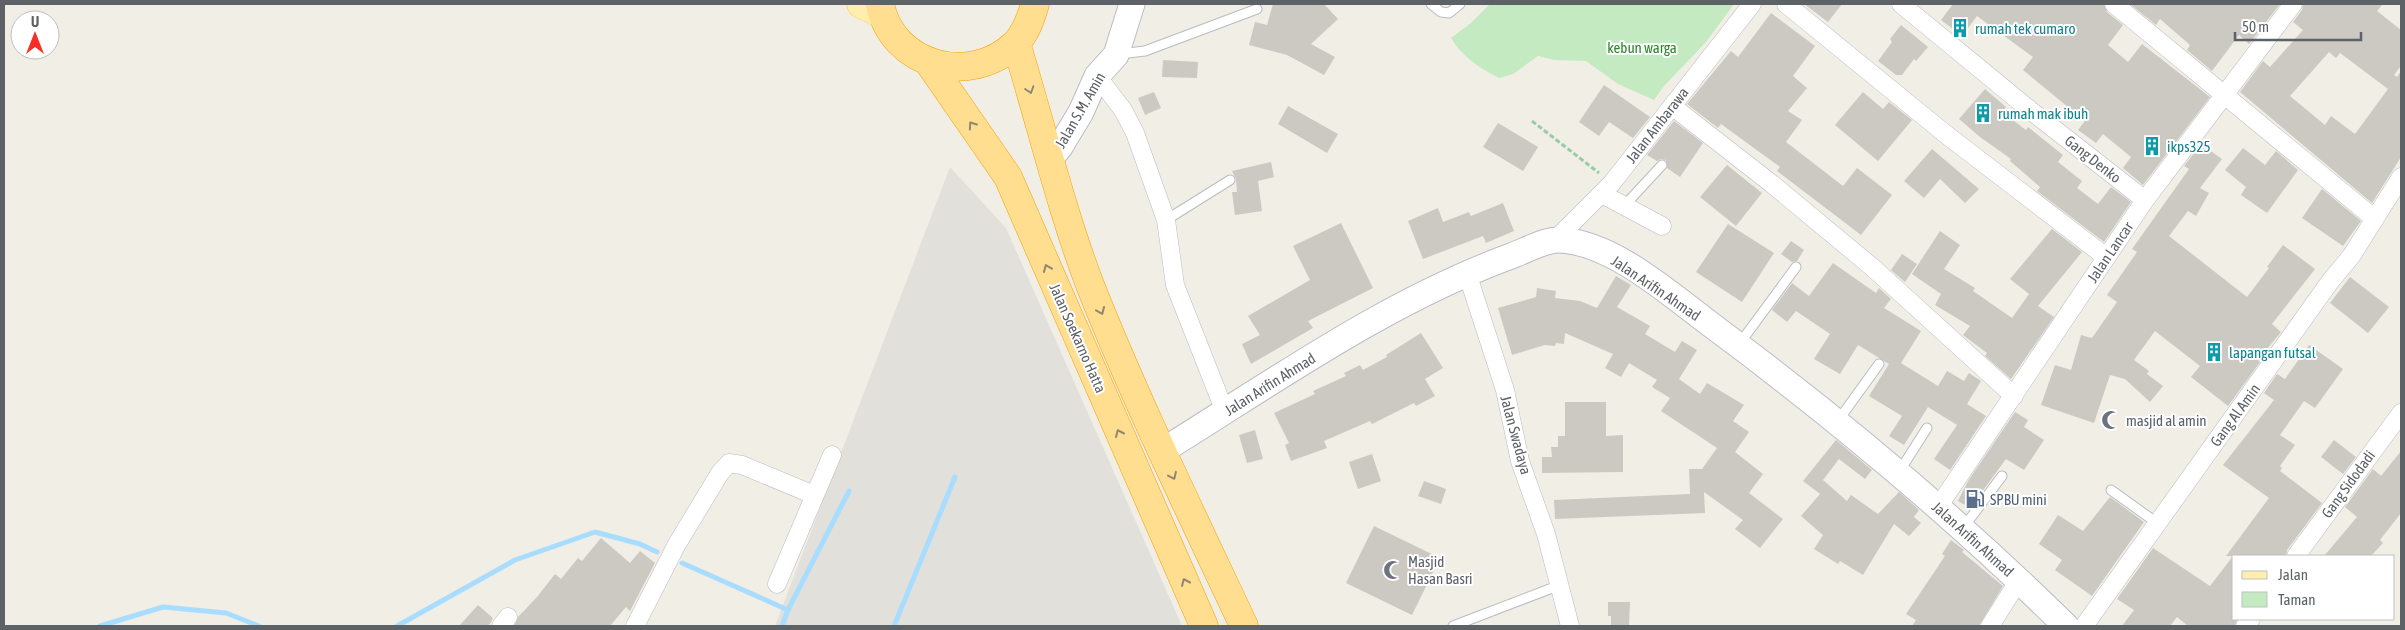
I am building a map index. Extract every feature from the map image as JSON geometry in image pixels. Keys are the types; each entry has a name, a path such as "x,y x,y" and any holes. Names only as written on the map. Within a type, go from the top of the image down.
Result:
{"highway":[{"path":"874,7 898,40 909,51 929,63 952,68 975,66 997,58 1016,43 1030,22 1035,4"},
{"path":"1016,43 1038,113 1067,221 1091,286 1162,451 1244,626"},
{"name":"Jalan Soekarno Hatta","path":"929,63 1008,177 1204,626"}],"street":[{"name":"Jalan S.M. Amin","path":"1050,160 1081,112 1097,76 1116,55 1132,4"},
{"name":"Jalan Ambarawa","path":"1555,240 1607,188 1752,4"},
{"path":"1786,4 1948,136 2106,257"},
{"name":"Gang Denko","path":"1902,4 2030,110 2145,200"},
{"path":"2114,4 2226,94 2375,219"},
{"name":"Jalan Lancar","path":"1938,507 2145,200 2293,4"},
{"path":"1097,76 1123,110 1135,133 1166,220 1174,285 1225,412"},
{"path":"1672,106 1772,184 1872,267 2014,396"},
{"name":"Gang Al Amin","path":"2084,626 2329,283 2352,255 2401,177"},
{"path":"1607,188 1625,205 1662,226"},
{"name":"Jalan Arifin Ahmad","path":"1162,451 1365,325 1467,273 1555,240 1583,244 1614,257 1658,286 1837,422 1938,507 1961,530 2019,580 2066,626"},
{"name":"Jalan Swadaya","path":"1467,273 1504,390 1520,461 1546,534 1570,626"},
{"name":"Gang Sidodadi","path":"2297,555 2401,413"},
{"path":"777,584 832,455"},
{"path":"635,626 677,544 720,473 729,463 742,464 814,495"},
{"path":"1990,626 2019,580"}],"lane":[{"path":"1431,4 1441,12 1449,13 1460,4"},
{"path":"1116,55 1145,51 1257,9"},
{"path":"1625,205 1662,165"},
{"path":"1166,220 1230,180"},
{"path":"1738,345 1796,267"},
{"path":"1837,422 1879,364"},
{"path":"1899,473 1927,428"},
{"path":"1961,530 2002,476"},
{"path":"2112,490 2157,524"},
{"path":"1454,626 1560,585"}],"path":[{"path":"1532,122 1607,188"}],"shaded area":[{"path":"950,167 1006,228 1182,626 775,626"}],"green space":[{"name":"kebun warga","path":"1490,4 1734,4 1706,42 1664,86 1654,100 1618,84 1586,61 1554,60 1538,56 1513,74 1499,78 1485,70 1460,51 1451,38 1471,23"}],"building":[{"path":"1273,4 1324,4 1338,19 1311,44 1335,57 1324,75 1287,55 1249,45 1255,22 1267,25"},
{"path":"1804,4 1842,4 1828,22"},
{"path":"1953,4 2104,4 2107,12 2123,25 2108,45 2128,62 2142,44 2210,97 2143,185 2123,168 2131,157 2103,134 2096,143 2078,130 2085,121 2023,70 2033,57 1977,16 1962,36 1941,20"},
{"path":"2130,4 2280,4 2249,44 2239,35 2212,71 2187,50 2190,45 2160,19 2156,25"},
{"path":"2303,4 2383,4 2377,11 2401,30 2401,66 2394,75 2397,77 2401,71 2401,157 2372,203 2240,92 2263,61 2270,67 2303,30 2293,22 2302,10","holes":["2329,52 2336,58 2340,53 2388,89 2355,134 2331,116 2325,125 2290,96"]},
{"path":"1771,13 1815,46 1793,76 1807,88 1788,111 1802,120 1786,142 1843,186 1857,168 1892,195 1861,235 1777,171 1780,167 1721,124 1718,128 1687,104 1731,51 1738,57"},
{"path":"1901,25 1928,47 1916,61 1914,59 1902,75 1896,75 1878,61 1892,42 1890,39"},
{"path":"1163,60 1198,62 1197,78 1162,77"},
{"path":"1604,85 1650,117 1633,138 1609,122 1599,136 1579,122"},
{"path":"1985,89 2006,107 2002,112 2026,130 2028,127 2063,155 2058,162 2082,181 2077,188 2098,204 2111,187 2131,202 2104,242 2037,191 2040,187 2010,161 2011,159 1959,119"},
{"path":"1154,92 1161,108 1145,115 1138,98"},
{"path":"1863,92 1883,109 1889,102 1912,120 1878,161 1835,125"},
{"path":"1288,106 1338,134 1327,153 1278,124"},
{"path":"1674,121 1703,143 1680,177 1667,168 1666,160 1661,159 1657,161 1647,155"},
{"path":"1498,123 1538,147 1523,171 1483,147"},
{"path":"2201,144 2222,159 2200,188 2209,193 2196,216 2188,211 2169,236 2247,297 2269,268 2267,267 2283,245 2315,269 2272,324 2281,332 2258,360 2260,362 2228,406 2191,377 2200,366 2155,331 2134,360 2149,371 2147,374 2163,386 2150,402 2125,379 2110,375 2094,423 2041,405 2055,365 2071,370 2081,335 2092,338 2117,302 2107,295 2137,252 2132,249 2189,169 2184,166"},
{"path":"2243,148 2265,165 2276,151 2298,170 2267,213 2241,195 2246,187 2225,170"},
{"path":"1932,149 1979,189 1965,203 1940,179 1924,198 1904,181"},
{"path":"1271,162 1274,177 1258,181 1262,211 1235,215 1232,192 1237,192 1236,179 1232,171"},
{"path":"1727,165 1762,193 1736,226 1700,197"},
{"path":"2322,189 2361,221 2343,246 2302,218"},
{"path":"1503,203 1514,231 1486,243 1483,236 1423,259 1408,221 1438,208 1443,222 1469,212 1471,216"},
{"path":"1341,223 1373,288 1308,321 1313,328 1251,364 1242,344 1260,335 1248,316 1310,280 1293,246"},
{"path":"1728,224 1774,253 1742,302 1696,272"},
{"path":"2052,229 2082,252 2038,306 2054,317 2011,379 1985,356 1987,353 1963,335 1970,326 1935,305 1941,294 1912,274 1940,231 1960,245 1944,269 1975,288 1973,291 2012,318 2029,294 2010,279"},
{"path":"1791,241 1804,250 1797,261 1792,262 1781,254"},
{"path":"1902,254 1917,264 1905,282 1891,270"},
{"path":"1833,263 1876,293 1879,288 1891,299 1884,308 1921,331 1901,363 1938,386 1947,371 1964,381 1969,373 1981,381 1967,404 1986,416 1950,470 1934,459 1957,425 1928,407 1904,445 1889,436 1902,416 1869,396 1889,364 1858,345 1840,374 1814,359 1830,334 1796,311 1787,322 1772,310 1792,283 1809,296"},
{"path":"1616,276 1631,285 1617,307 1650,326 1645,334 1675,352 1682,341 1697,350 1679,379 1700,394 1707,383 1744,405 1733,421 1749,432 1735,452 1763,474 1749,493 1783,519 1760,548 1735,529 1743,520 1704,492 1705,513 1555,519 1554,500 1690,494 1689,469 1702,469 1717,448 1661,411 1670,398 1652,387 1657,380 1629,363 1621,377 1605,368 1613,354 1565,333 1564,344 1556,343 1555,346 1545,345 1512,355 1498,308 1536,297 1537,288 1556,291 1555,298 1580,301 1597,308"},
{"path":"2350,277 2389,307 2368,333 2330,303"},
{"path":"1421,333 1443,368 1425,379 1435,396 1416,406 1414,403 1372,424 1370,421 1324,441 1327,448 1291,461 1285,445 1289,443 1274,413 1315,394 1313,391 1346,376 1344,373 1360,365 1363,370 1387,357 1386,355"},
{"path":"2309,345 2343,369 2315,408 2304,401 2280,435 2295,445 2280,466 2282,468 2280,471 2322,503 2287,550 2286,555 2226,556 2269,498 2223,465 2274,400 2264,393 2277,374 2285,379"},
{"path":"1565,402 1606,402 1606,436 1623,435 1623,472 1542,473 1542,457 1552,457 1551,447 1558,447 1558,436 1565,436"},
{"path":"2015,412 2028,420 2024,427 2044,440 2024,470 2006,459 1970,508 1958,501 1968,481"},
{"path":"1255,430 1263,459 1247,463 1239,435"},
{"path":"1836,440 1872,470 1865,479 1839,459 1823,480 1847,501 1851,495 1878,514 1899,492 1919,510 1914,517 1921,523 1909,536 1894,524 1863,575 1840,561 1838,564 1814,549 1823,535 1801,516 1820,494 1803,481"},
{"path":"2334,440 2356,457 2343,474 2321,457"},
{"path":"2401,451 2401,513 2380,540 2383,543 2372,555 2325,555 2357,517 2345,507 2373,469 2381,476"},
{"path":"1372,454 1381,481 1358,489 1349,462"},
{"path":"1424,481 1446,489 1441,504 1418,496"},
{"path":"2110,497 2144,522 2092,596 2055,570 2062,560 2039,544 2058,515 2083,531"},
{"name":"Masjid Hasan Basri","path":"1374,526 1440,558 1412,615 1346,583"},
{"path":"601,538 630,563 640,551 655,563 630,611 626,607 610,626 514,626 518,617 555,574 561,579 578,558 582,561"},
{"path":"1951,540 1964,550 1962,552 2003,586 1979,626 1912,626 1916,620 1906,614 1945,556 1942,554"},
{"path":"2153,548 2210,586 2232,557 2232,620 2237,620 2235,626 2188,626 2177,617 2170,626 2122,626 2134,610 2117,599"},
{"path":"1608,602 1630,602 1629,626 1611,626 1611,616 1608,616"},
{"path":"478,605 493,618 488,626 459,626"}],"waterway":[{"path":"894,626 955,477"},
{"path":"782,626 788,610 849,491"},
{"path":"397,626 515,560 595,532 640,544 657,552"},
{"path":"682,563 788,610"},
{"path":"100,626 163,607 226,613 259,626"}],"place":[{"name":"rumah tek cumaro","path":"1960,28"},
{"name":"rumah mak ibuh","path":"1983,113"},
{"name":"ikps325","path":"2152,146"},
{"name":"lapangan futsal","path":"2214,352"},
{"name":"masjid al amin","path":"2111,420"},
{"name":"SPBU mini","path":"1975,499"},
{"name":"Masjid Hasan Basri","path":"1393,570"}]}
